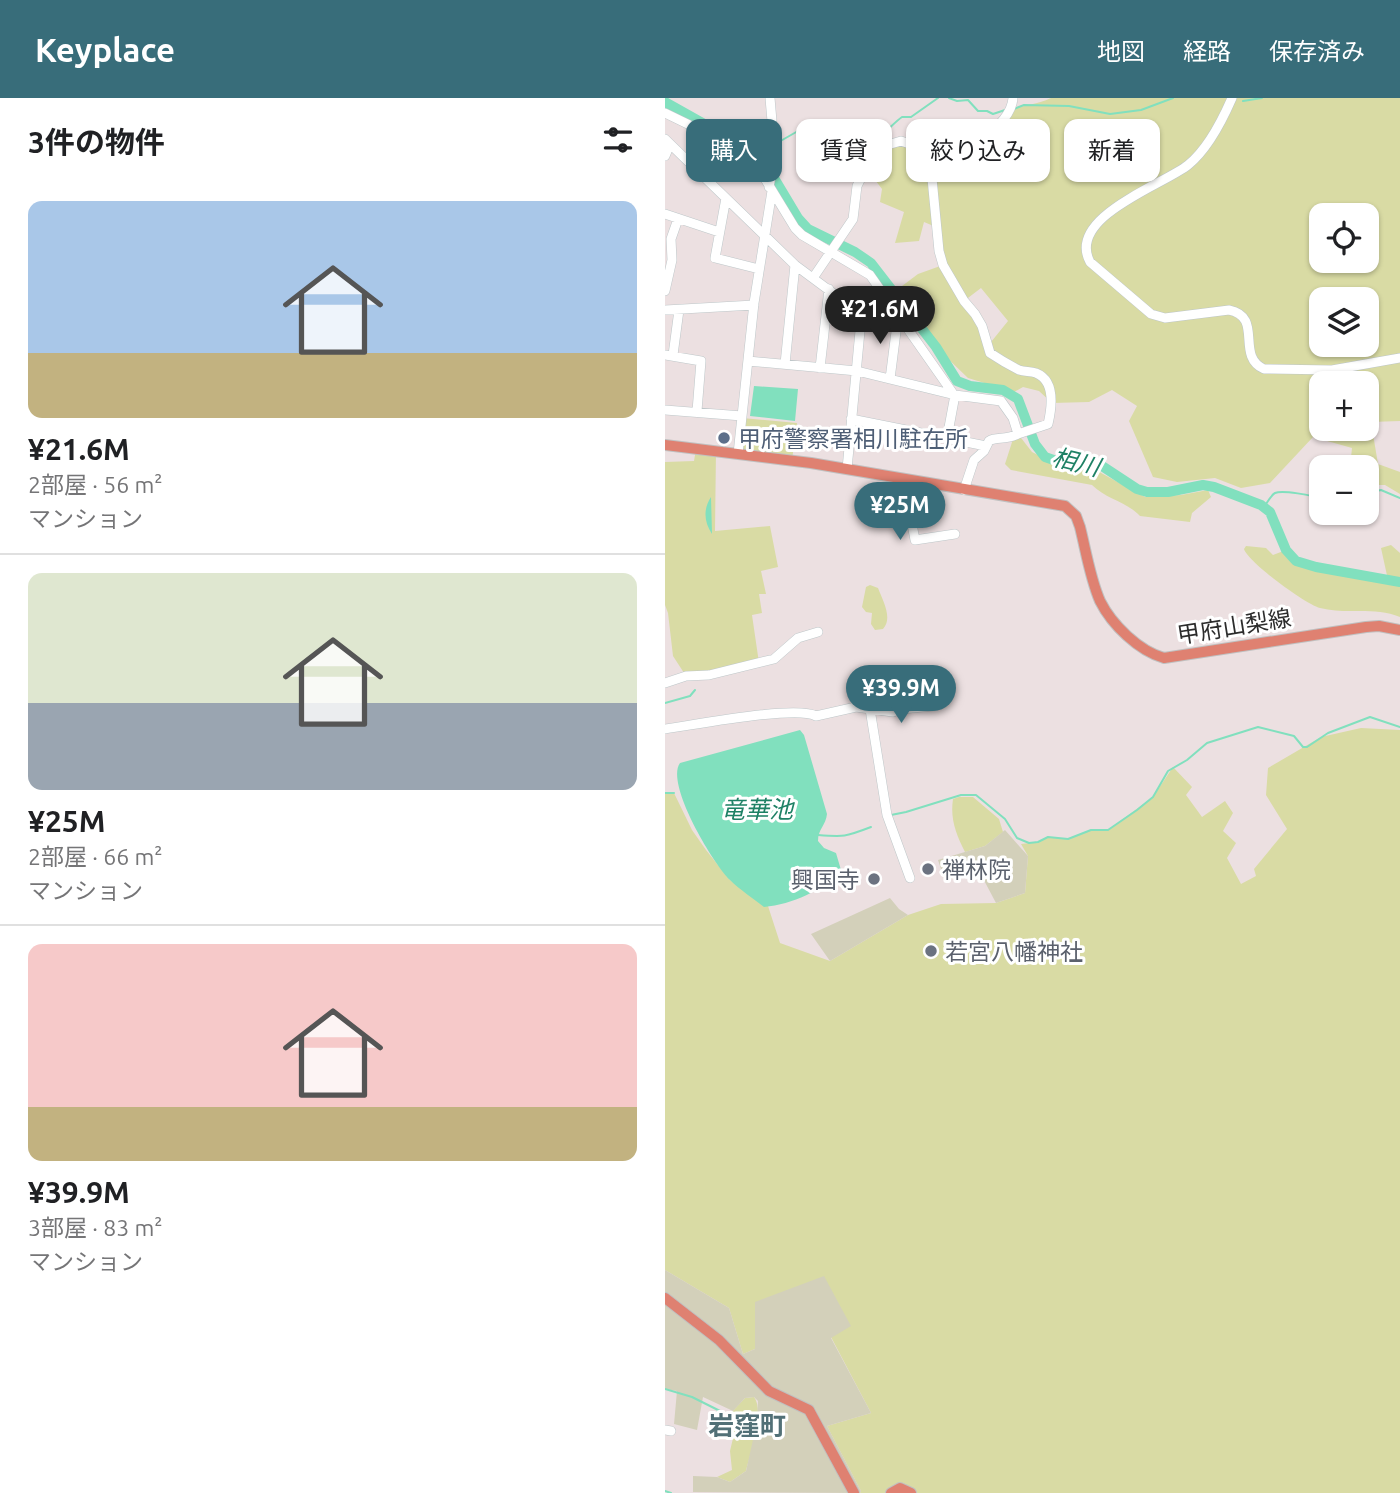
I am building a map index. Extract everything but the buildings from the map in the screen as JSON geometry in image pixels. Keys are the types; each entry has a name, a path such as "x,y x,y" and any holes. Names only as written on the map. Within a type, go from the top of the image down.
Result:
{"main road":[{"name":"甲府山梨線","path":"665,445 847,469 907,481 1056,503 1071,509 1080,527 1101,603 1141,649 1164,658 1366,627 1379,626 1400,630"},
{"path":"665,1298 719,1339 769,1391 809,1410 853,1493"},
{"path":"891,1493 900,1488 911,1493"}],"street":[{"path":"739,454 754,305 774,165 770,98"},
{"path":"1232,98 1205,148 1189,165 1107,213 1088,239 1086,251 1090,262 1151,314 1165,318 1229,310 1239,313 1249,327 1250,358 1256,366 1263,369 1332,370 1400,358"},
{"path":"1001,119 1012,105"},
{"path":"665,113 701,130 738,142 756,164 795,228 870,275 954,393 947,438"},
{"path":"665,156 668,141"},
{"path":"668,141 795,265 849,305 858,318 860,331 847,469"},
{"path":"813,278 853,219 857,186 866,167 884,146 901,141 906,143"},
{"path":"932,182 943,265 964,301 975,314 990,353 1022,372 1036,373 1051,389 1052,397 1048,424 1007,440 991,439 974,460 964,490"},
{"path":"726,198 715,258 759,269"},
{"path":"665,214 719,232"},
{"path":"665,291 672,260 671,239 678,219"},
{"path":"785,364 795,265"},
{"path":"820,368 828,289"},
{"path":"665,310 754,305"},
{"path":"679,310 669,355 701,361 697,411"},
{"path":"890,379 898,316"},
{"path":"748,361 857,372 1001,401 1013,418 1018,434"},
{"path":"665,410 742,416"},
{"path":"851,419 986,446"},
{"path":"907,481 906,492 915,540 955,534"},
{"path":"665,683 685,676 709,675 774,659 797,638 818,632"},
{"path":"665,729 784,712 809,711 816,716 856,707 893,712 933,706"},
{"path":"870,709 887,815 910,878"}],"shaded area":[{"path":"1051,98 1400,98 1400,421 1379,422 1379,371 1309,371 1309,441 1270,483 1241,488 1215,478 1177,482 1153,477 1129,421 1137,406 1112,390 1089,402 1052,403 1039,391 1023,387 1014,392 968,378 942,353 901,292 902,286 918,274 943,265 936,227 924,222 919,241 895,243 904,212 880,202 882,189 877,182 892,182 892,142 906,146 906,182 1050,182 1050,119 1002,119 1019,107","holes":["981,288 1008,321 987,347 975,314 964,301"]},
{"path":"742,418 797,423 792,460 738,454"},
{"path":"1018,434 1032,452 1056,464 1092,468 1145,497 1208,490 1211,497 1192,513 1190,522 1140,516 1092,485 1011,470 1005,464 1014,436"},
{"path":"1327,441 1374,441 1376,455 1351,455 1352,448"},
{"path":"696,449 716,451 715,531 770,526 778,567 761,571 766,594 759,594 762,613 752,615 759,663 686,676 673,656 665,605 665,462 694,461"},
{"path":"1379,464 1400,472 1400,494 1385,485 1379,485"},
{"path":"1391,545 1400,553 1400,617 1380,612 1330,610 1313,605 1266,572 1244,549 1246,546 1266,548 1273,555 1286,550 1296,561 1305,565 1388,580 1381,548"},
{"path":"870,585 878,588 886,609 887,620 883,629 875,630 871,624 872,613 866,612 862,607 866,587"},
{"path":"1361,728 1400,730 1400,1493 860,1493 827,1426 871,1413 831,1337 755,1349 743,1354 729,1308 665,1270 665,793 674,793 692,830 729,879 764,906 768,906 780,943 830,961 908,915 941,904 996,903 1025,893 1028,856 1021,844 1038,842 1048,837 1068,839 1091,830 1108,830 1153,797 1173,767 1192,787 1186,795 1202,817 1225,801 1233,813 1223,831 1236,843 1227,858 1241,884 1256,876 1254,869 1287,829 1266,795 1268,768 1321,737"},
{"path":"973,797 999,819 1003,832 985,846 965,852 956,833 952,813 953,799"},
{"path":"1005,830 1028,856 1025,893 996,903 978,869 945,881 938,860 985,846"},
{"path":"890,898 908,915 830,961 811,934"},
{"path":"665,1270 729,1308 743,1354 755,1349 755,1302 824,1276 851,1326 831,1338 871,1413 827,1426 860,1493 693,1492 693,1476 717,1477 730,1482 746,1471 757,1422 758,1401 754,1397 745,1398 733,1411 703,1397 697,1430 674,1424 677,1391 665,1389"},
{"path":"754,1397 758,1412 757,1422 746,1471 730,1482 717,1477 732,1470 730,1451 734,1434 728,1428 728,1416 745,1398"}],"water":[{"path":"754,386 798,389 795,421 750,416"},
{"path":"711,497 712,534 705,516"},
{"name":"竜華池","path":"800,730 804,735 827,814 818,841 824,848 836,853 841,870 806,895 786,903 764,907 730,880 712,857 684,804 677,773 680,763"}],"waterway":[{"path":"892,126 902,117 911,117 938,98"},
{"path":"949,98 957,101 968,100 978,111 993,114 1005,110"},
{"path":"1014,109 1024,105 1069,106 1110,114 1141,110 1173,98"},
{"path":"1243,101 1262,98"},
{"name":"相川","path":"665,102 708,126 739,131 750,138 798,218 808,229 871,263 936,347 957,381 970,386 1003,390 1018,399 1035,444 1045,457 1071,466 1099,464 1137,489 1147,492 1168,492 1203,485 1214,487 1261,505 1270,512 1286,550 1296,561 1400,582"},
{"path":"782,140 796,132"},
{"path":"1379,490 1400,498"},
{"path":"1264,507 1275,493 1309,496"},
{"path":"665,703 690,696 695,690"},
{"path":"891,815 961,795 976,795 1005,819 1017,838 1029,843 1048,837 1068,839 1091,830 1108,830 1137,810 1153,797 1168,771 1187,760 1207,743 1258,727 1294,736 1303,747 1307,747 1328,733 1370,717 1400,727"},
{"path":"665,793 674,793"},
{"path":"818,835 845,836 871,827"},
{"path":"665,1389 692,1397 724,1413"},
{"path":"665,1491 671,1493"}],"place":[{"name":"甲府警察署相川駐在所","path":"724,438"},
{"name":"禅林院","path":"928,869"},
{"name":"興国寺","path":"874,879"},
{"name":"若宮八幡神社","path":"931,951"}],"district":[{"name":"岩窪町","path":"747,1425"}]}
